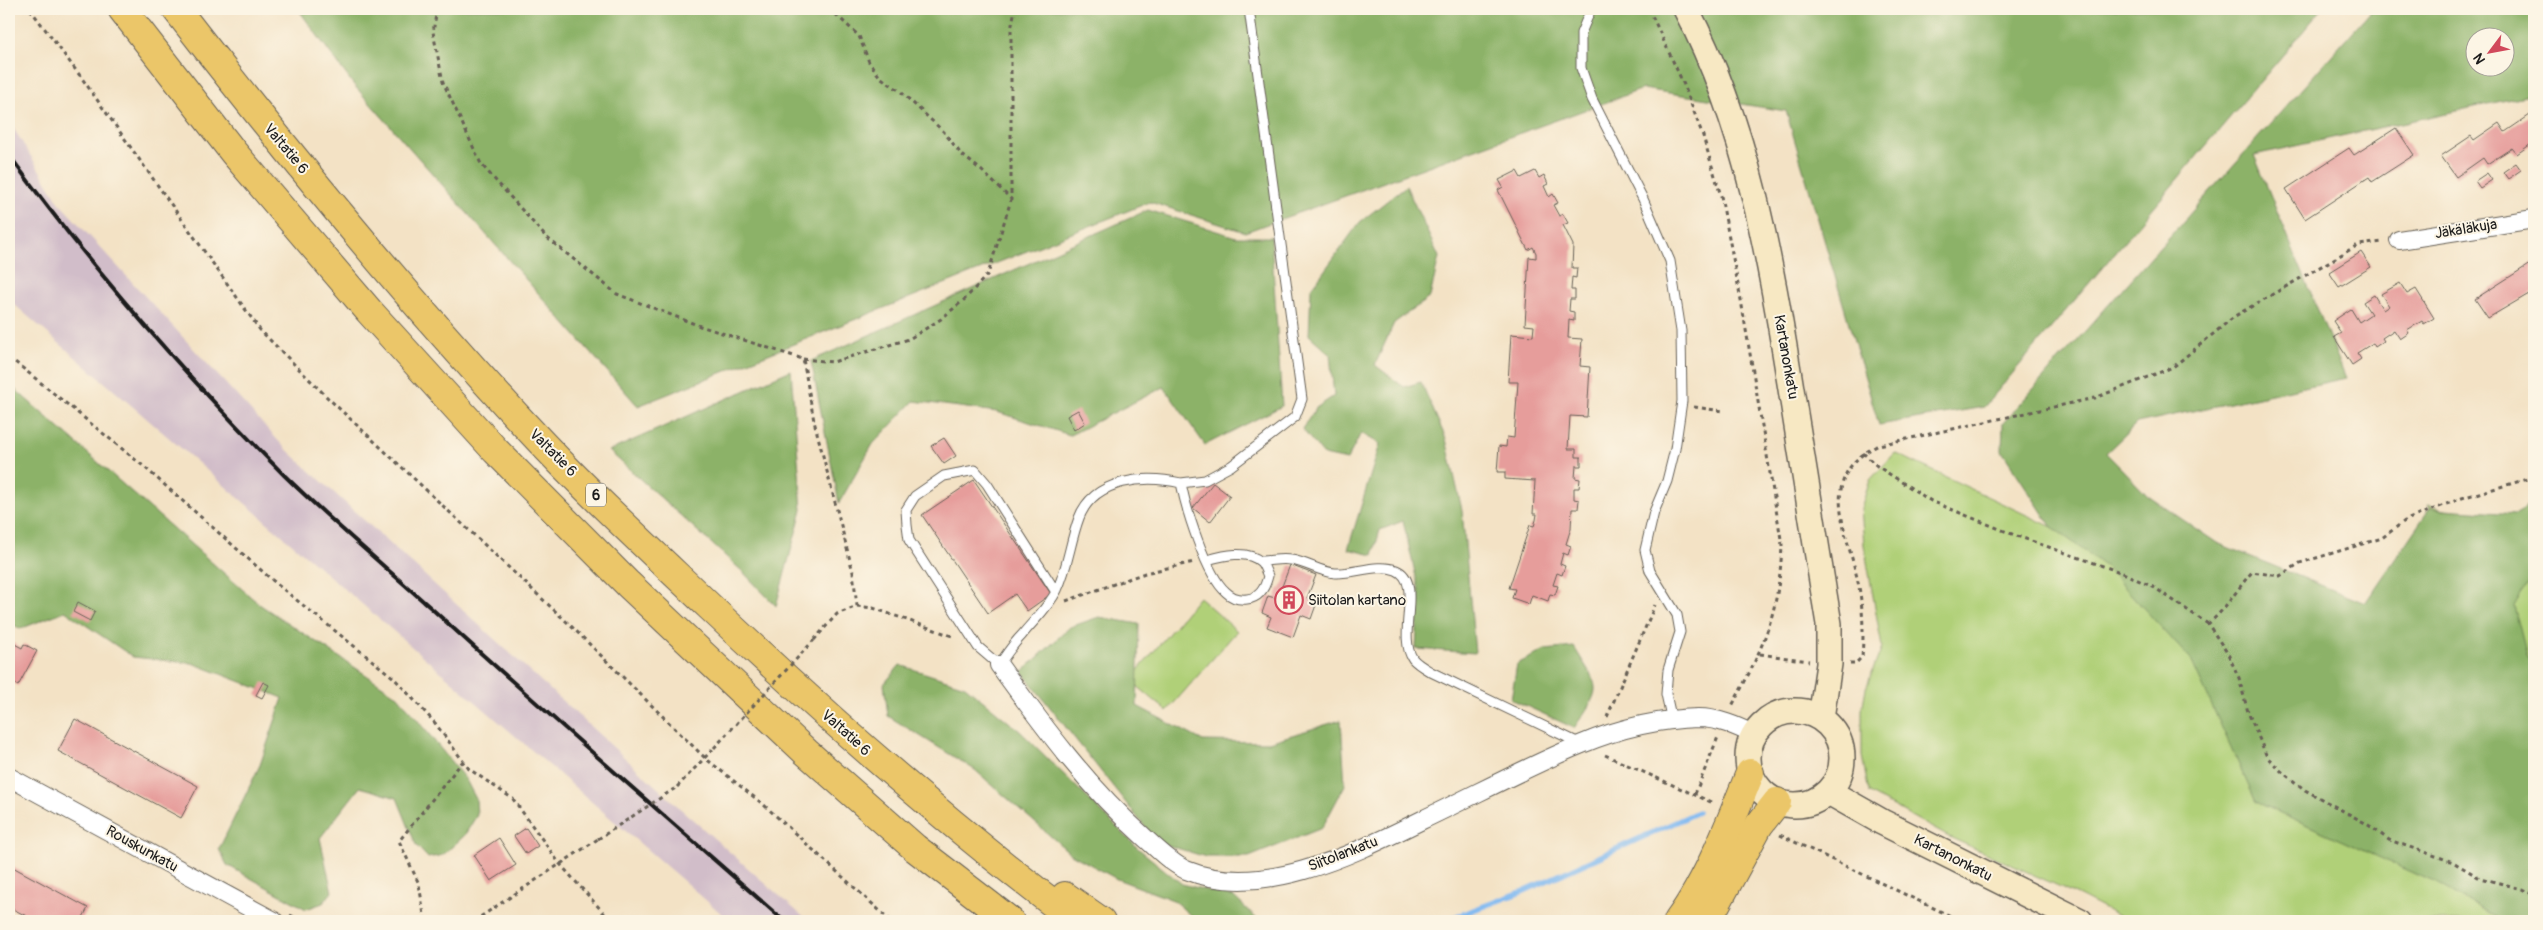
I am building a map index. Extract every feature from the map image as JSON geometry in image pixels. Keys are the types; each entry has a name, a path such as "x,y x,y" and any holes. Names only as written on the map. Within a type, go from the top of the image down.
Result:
{"highway":[{"path":"122,9 240,160 369,311 496,451 628,584 806,752 915,848 1010,921"},
{"name":"Valtatie 6","path":"176,9 265,124 404,288 525,425 656,556 870,755 1020,879 1076,921"},
{"path":"870,755 1101,921"},
{"path":"1678,921 1689,906 1734,814 1750,773"},
{"path":"1707,921 1759,825 1777,802"}],"main road":[{"name":"Kartanonkatu","path":"1686,9 1725,97 1749,173 1769,263 1829,624 1829,664 1821,718"},
{"path":"1803,710 1821,718 1834,729 1841,744 1842,761 1838,778 1829,792 1817,800 1804,804 1790,805 1777,802 1760,790 1750,773 1747,760 1748,746 1754,734 1766,719 1784,711 1803,710"},
{"name":"Kartanonkatu","path":"1829,792 1882,822 2080,921"}],"street":[{"name":"Jäkäläkuja","path":"2398,240 2534,219"},
{"name":"Siitolankatu","path":"999,665 1070,760 1118,814 1185,870 1223,878 1262,879 1308,868 1357,852 1582,744 1622,730 1700,718 1724,722 1754,734"},
{"name":"Rouskunkatu","path":"9,777 274,921"}],"lane":[{"path":"1056,592 987,484 975,470 944,476 915,496 906,510 909,540 978,647 999,665 1021,635 1047,609 1056,592 1063,576 1079,516 1094,495 1113,485 1144,478 1181,483 1205,480 1231,466 1295,417 1302,399 1249,9"},
{"path":"1591,9 1581,33 1581,68 1592,99 1643,199 1670,261 1681,331 1681,406 1667,481 1654,512 1645,550 1650,571 1677,615 1680,632 1668,670 1666,694 1672,721"},
{"path":"1181,483 1186,508 1214,578 1226,592 1238,600 1253,599 1264,589 1268,576 1261,562"},
{"path":"1207,560 1229,554 1248,556 1261,562 1290,560 1321,572 1338,573 1384,568 1397,570 1406,578 1410,594 1405,642 1413,660 1431,672 1582,744"}],"path":[{"path":"30,9 81,77 260,330 328,398 568,624 705,758 764,805 891,921"},
{"path":"437,9 433,32 443,82 481,164 546,237 617,294 700,326 803,359 834,362 909,339 941,318 965,299 988,274 1011,200 1011,30 1015,9"},
{"path":"830,9 859,36 869,62 880,77 900,91 944,132 961,154 982,170 1011,200"},
{"path":"1649,9 1684,85 1703,136 1721,196 1741,300 1782,545 1780,584 1772,622 1760,654 1724,722 1694,794"},
{"path":"1862,657 1864,629 1859,587 1844,527 1840,502 1848,468 1863,453 1880,445 2094,398 2173,367 2235,316 2358,245 2398,240"},
{"path":"9,357 142,466 279,586 394,678 435,723 469,769 513,799 560,864 610,921"},
{"path":"803,359 814,421 853,572 856,606"},
{"path":"1681,406 1723,411"},
{"path":"1863,453 1877,466 1931,500 2017,536 2123,573 2155,588 2208,624 2228,654 2239,678 2248,712 2267,757 2281,771 2305,790 2367,824 2389,840 2453,862 2480,878 2534,895"},
{"path":"2208,624 2222,612 2232,594 2252,572 2280,576 2300,563 2382,538 2406,520 2462,498 2534,477"},
{"path":"1047,609 1145,573 1207,560"},
{"path":"1598,738 1661,590"},
{"path":"474,921 677,787 837,614 856,606 873,608 948,634 978,647"},
{"path":"1582,744 1734,814"},
{"path":"425,921 419,884 399,841 463,760"},
{"path":"1759,825 1961,921"}],"shaded area":[{"path":"9,121 61,205 284,447 683,811 808,921 730,921 9,300"}],"green space":[{"path":"298,9 2322,9 1984,407 1879,425 1786,111 1643,89 1245,232 1150,202 638,406 353,84"},
{"path":"2373,9 2534,9 2534,94 2254,155 2346,378 2137,423 2106,453 2148,496 2217,543 2365,603 2430,508 2515,514 2534,503 2534,573 2514,606 2527,656 2534,661 2534,921 2502,921 2436,883 2256,802 2191,660 2106,567 2051,526 2002,451 2003,423"},
{"path":"1406,186 1439,257 1430,297 1394,323 1375,365 1404,387 1421,382 1446,439 1462,510 1475,653 1416,649 1419,590 1403,521 1380,530 1373,555 1348,549 1380,444 1361,433 1347,460 1324,455 1302,429 1316,408 1334,396 1330,354 1309,335 1311,289 1360,222"},
{"path":"1148,210 1236,237 1271,237 1282,406 1205,445 1164,387 1070,435 997,412 914,401 873,444 839,503 811,361"},
{"path":"791,370 802,510 776,606 742,571 609,451"},
{"path":"9,384 259,604 398,696 466,780 476,799 477,815 464,836 443,855 428,858 416,845 397,798 360,787 320,838 332,892 323,903 306,909 227,865 219,849 260,765 283,698 192,663 133,657 65,611 20,629 9,622"},
{"path":"1895,453 2343,664 2454,563 2428,505 2477,517 2534,517 2534,921 2128,921 2063,888 1947,836 1869,793 1862,756 1862,710 1866,688 1882,647 1864,545 1861,508 1870,480"},
{"path":"1199,597 1237,631 1167,711 1130,680"},
{"path":"1099,617 1139,624 1137,706 1203,741 1269,742 1341,720 1345,785 1322,828 1249,857 1206,857 1157,842 1022,672 1070,627"},
{"path":"1574,647 1589,672 1595,688 1590,703 1574,728 1511,699 1517,664 1545,650"},
{"path":"900,665 965,686 1021,732 1140,850 1182,884 1234,897 1259,921 1197,921 1173,900 1117,879 1071,854 975,770 888,716 884,684"}],"building":[{"path":"2530,115 2534,120 2534,142 2517,154 2512,148 2487,164 2483,158 2456,177 2441,156 2471,136 2474,140 2499,123 2505,132"},
{"path":"2396,128 2414,155 2372,182 2369,177 2305,219 2286,189 2349,148 2354,155"},
{"path":"2516,163 2521,170 2508,179 2503,172"},
{"path":"1517,171 1521,178 1535,171 1539,178 1544,175 1548,184 1544,186 1549,197 1553,194 1558,203 1553,205 1559,216 1563,214 1568,223 1563,225 1573,245 1572,268 1577,268 1576,278 1572,277 1571,290 1575,290 1575,299 1570,299 1569,311 1574,312 1574,321 1569,320 1568,338 1582,339 1580,366 1590,367 1587,417 1570,416 1568,449 1576,449 1576,457 1581,457 1581,466 1576,466 1575,478 1580,479 1579,488 1574,488 1574,499 1579,500 1578,509 1572,509 1571,528 1566,544 1571,546 1568,555 1563,553 1560,564 1565,566 1562,575 1557,573 1553,585 1558,586 1555,595 1550,594 1548,601 1532,595 1529,604 1512,598 1515,589 1509,588 1530,525 1534,526 1536,520 1537,514 1533,514 1535,481 1505,479 1505,472 1497,472 1499,446 1506,447 1507,437 1514,438 1518,382 1508,382 1511,334 1533,336 1534,326 1525,325 1529,257 1536,258 1536,253 1533,247 1528,250 1498,190 1503,187 1499,180"},
{"path":"2487,173 2492,180 2480,188 2475,181"},
{"path":"2361,252 2371,267 2339,287 2329,272"},
{"path":"2533,262 2534,291 2488,318 2475,299"},
{"path":"2400,283 2407,294 2416,289 2434,318 2424,324 2422,321 2407,330 2409,333 2400,339 2394,330 2382,338 2384,341 2375,347 2373,343 2357,353 2361,359 2352,365 2334,337 2341,333 2333,321 2351,309 2359,322 2371,314 2363,302 2374,295 2383,310 2389,306 2381,294"},
{"path":"1078,410 1085,423 1074,430 1067,416"},
{"path":"944,438 956,456 944,464 931,446"},
{"path":"974,480 1051,594 1027,611 1015,594 988,613 922,515"},
{"path":"1213,483 1230,496 1210,522 1193,508"},
{"name":"Siitolan kartano","path":"1290,565 1316,575 1307,598 1317,602 1311,619 1301,615 1293,637 1267,627 1271,617 1262,613 1268,596 1275,598 1279,588 1281,589"},
{"path":"78,602 95,611 90,621 73,612"},
{"path":"9,641 22,648 24,644 37,651 18,686 9,680"},
{"path":"263,682 269,685 262,698 256,695"},
{"path":"75,719 198,786 181,818 58,751"},
{"path":"526,828 538,846 526,854 514,836"},
{"path":"499,838 516,865 491,881 474,855"},
{"path":"9,865 88,908 81,921 36,921 9,907"}],"waterway":[{"path":"1444,921 1524,891 1698,812"}],"railway":[{"path":"9,155 73,239 140,320 211,399 284,475 338,526 784,921"}],"place":[{"name":"Siitolan kartano","path":"1289,600"}]}
